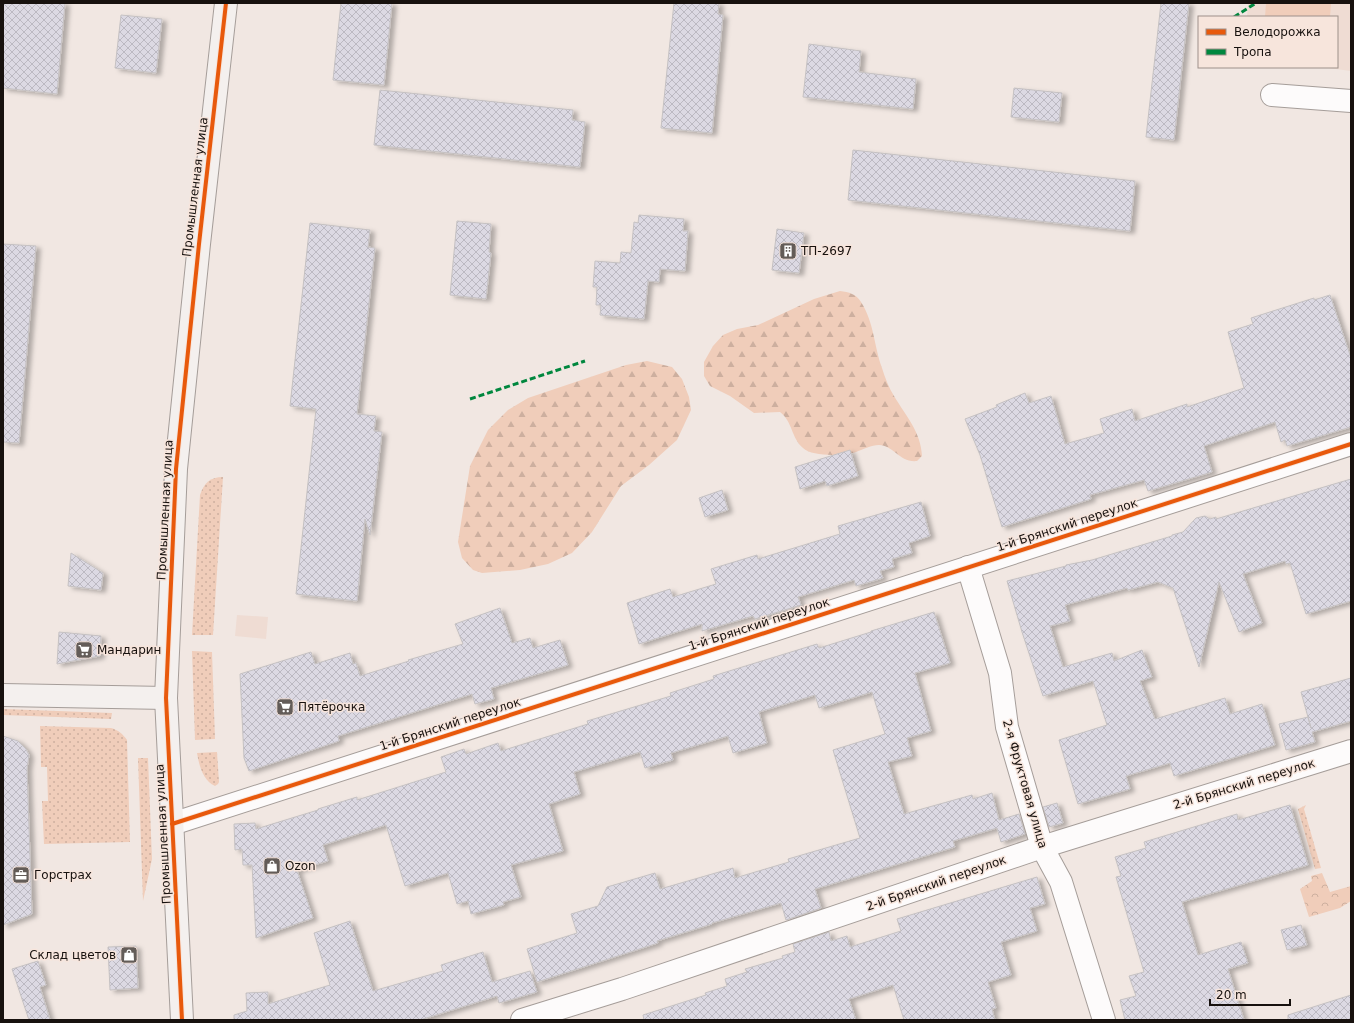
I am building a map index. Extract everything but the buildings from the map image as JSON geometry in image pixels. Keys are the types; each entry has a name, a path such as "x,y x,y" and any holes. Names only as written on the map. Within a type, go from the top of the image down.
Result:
{"street":[{"name":"Промышленная улица","path":"182,1020 166,698 176,469 226,3"},
{"path":"1272,95 1351,101"},
{"name":"1-й Брянский переулок","path":"172,824 1351,444"},
{"name":"2-я Фруктовая улица","path":"968,567 1000,673 1007,727 1042,847 1061,882 1104,1020"},
{"path":"3,695 166,698"},
{"name":"2-й Брянский переулок","path":"522,1020 622,988 1042,847 1351,751"}],"shaded area":[{"path":"1248,3 1351,3 1351,71 1328,68 1338,68 1338,16 1247,16"},
{"path":"237,615 268,617 266,639 235,636"}],"green space":[{"path":"1266,3 1331,3 1330,16 1265,16"},
{"path":"840,291 855,295 859,299 869,318 879,360 887,383 912,424 919,439 922,456 917,461 911,461 901,457 888,448 879,445 870,446 856,452 844,454 828,455 807,451 796,440 787,420 780,412 754,413 730,396 710,386 704,376 704,362 713,346 723,335 737,329 758,325 814,299"},
{"path":"647,361 672,367 682,379 689,397 691,410 677,440 649,465 621,486 592,532 572,553 548,564 520,570 482,573 473,570 462,558 458,542 470,466 488,430 508,410 528,398 626,365"},
{"path":"223,477 213,635 192,635 200,495 203,487 208,482 214,478"},
{"path":"192,651 212,652 215,739 195,740"},
{"path":"3,709 112,713 111,719 3,715"},
{"path":"40,726 111,728 122,734 127,740 130,842 44,844 42,801 48,801 47,767 41,767"},
{"path":"217,752 219,782 215,786 205,777 200,767 197,753"},
{"path":"138,758 148,758 152,859 143,901"},
{"path":"1306,805 1304,809 1321,868 1315,869 1298,809"},
{"path":"1322,873 1330,892 1351,886 1351,901 1340,908 1309,917 1300,889 1312,881 1311,876"}],"marked path":[{"path":"1236,16 1256,3"},
{"path":"470,399 585,361"}],"cycle path":[{"path":"182,1020 166,698 176,469 226,3"},
{"path":"172,824 1351,444"}],"place":[{"name":"ТП-2697","path":"788,251"},
{"name":"Мандарин","path":"84,650"},
{"name":"Пятёрочка","path":"285,707"},
{"name":"Ozon","path":"272,866"},
{"name":"Горстрах","path":"21,875"},
{"name":"Склад цветов","path":"129,955"}]}
